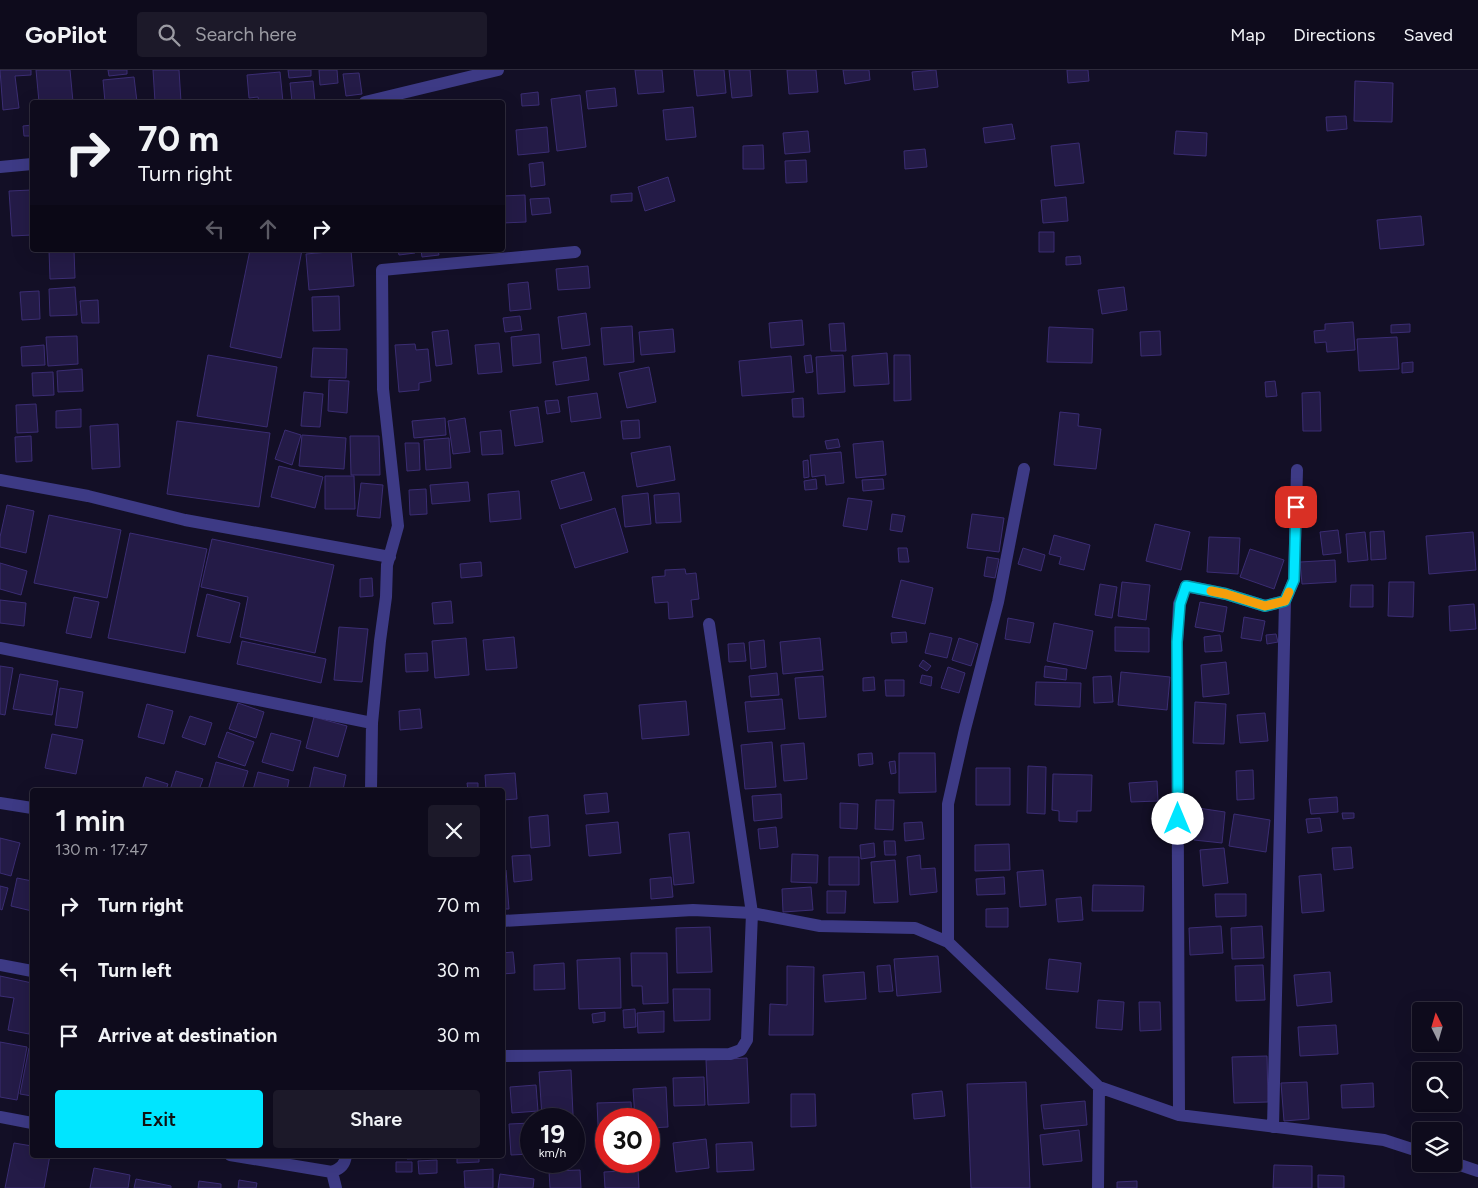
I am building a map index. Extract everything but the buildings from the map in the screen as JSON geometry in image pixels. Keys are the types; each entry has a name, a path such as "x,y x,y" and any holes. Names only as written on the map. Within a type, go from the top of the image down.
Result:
{"street":[{"path":"374,100 498,70"},
{"path":"0,167 30,164"},
{"path":"371,788 372,723 386,597 387,564 398,526 383,389 382,270 575,252"},
{"path":"948,942 948,804 965,729 998,602 1024,469"},
{"path":"1273,1128 1285,601 1294,580 1297,470"},
{"path":"0,480 88,496 185,520 390,557"},
{"path":"1180,1115 1177,642 1180,604 1186,586 1226,594 1265,606 1285,601"},
{"path":"505,1056 730,1054 741,1050 747,1040 752,913 709,624"},
{"path":"0,648 372,723"},
{"path":"0,803 30,808"},
{"path":"505,921 693,910 752,913 820,926 915,928 948,942 1099,1087 1180,1115 1273,1128 1384,1140 1412,1149"},
{"path":"0,965 30,971"},
{"path":"1098,1188 1099,1087"},
{"path":"0,1117 30,1122"},
{"path":"248,1158 332,1172 340,1169 346,1158"},
{"path":"1462,1166 1478,1171"},
{"path":"332,1172 336,1188"}],"slow traffic":[{"path":"1211,591 1265,606 1285,601 1289,592"}],"route":[{"path":"1178,819 1177,642 1180,604 1186,586 1226,594 1265,606 1285,601 1294,580 1296,507"}]}
